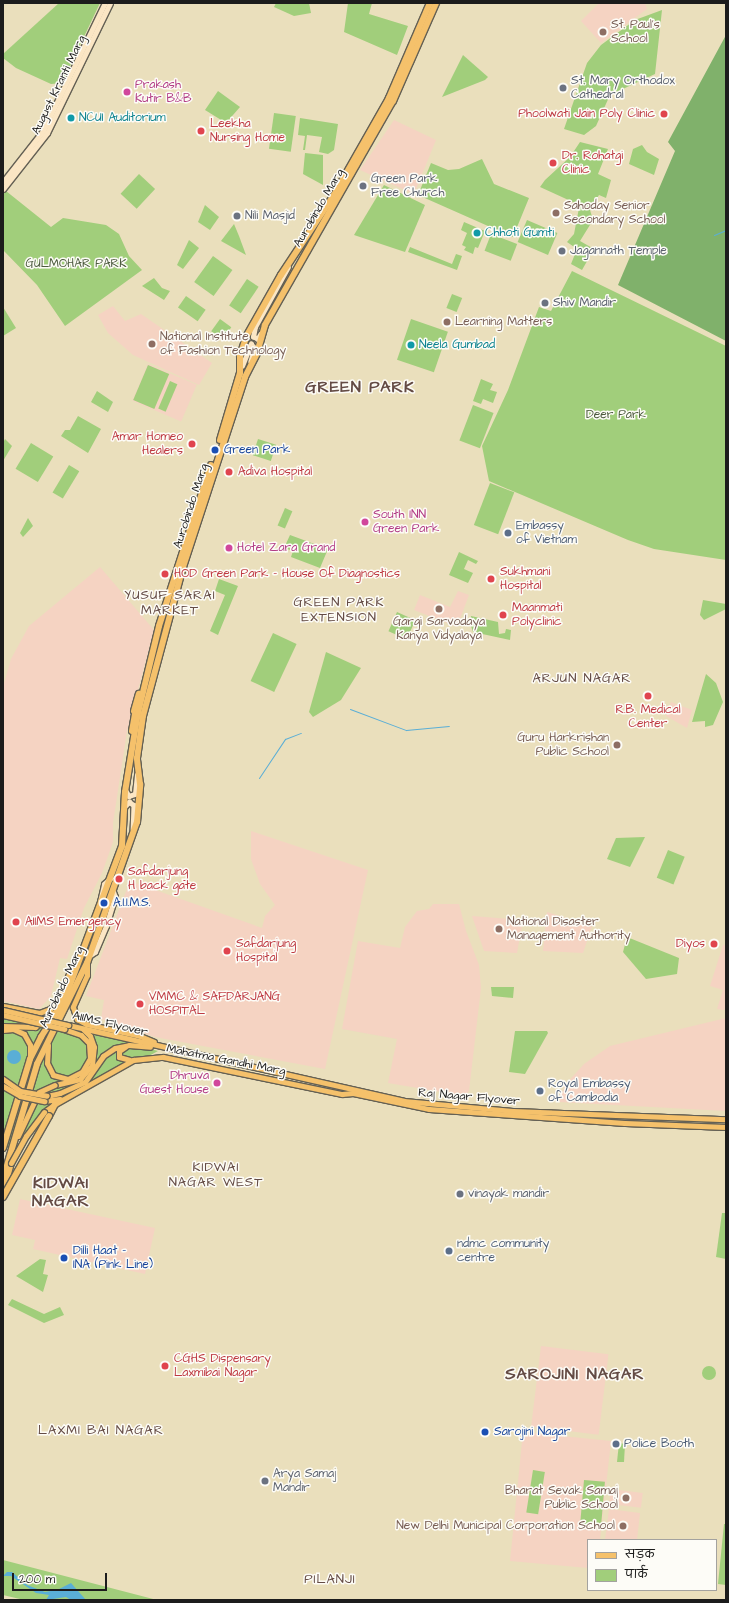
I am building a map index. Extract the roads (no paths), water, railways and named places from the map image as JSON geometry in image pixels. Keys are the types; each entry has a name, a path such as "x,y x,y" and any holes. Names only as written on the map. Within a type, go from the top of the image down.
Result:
{"highway":[{"name":"Aurobindo Marg","path":"3,1148 25,1073 41,1037 64,1001 112,877 122,846 125,792 131,768 134,736 156,637 241,367 240,356 246,338 290,264 334,195 389,98 430,3"},
{"name":"Aurobindo Marg","path":"3,1179 37,1064 89,956 134,831 140,797 137,772 143,716 183,567 251,362 257,353 265,325 319,227 393,101 436,3"},
{"path":"134,736 132,731 134,711 151,644 156,637"},
{"path":"134,711 140,706"},
{"path":"3,1197 47,1114 55,1104"}],"main road":[{"name":"August Kranti Marg","path":"3,182 43,131 105,3"},
{"name":"August Kranti Marg","path":"3,189 47,133 110,3"},
{"path":"265,325 258,338 253,338 255,327 290,264"},
{"path":"241,367 251,344 255,348 251,362"},
{"path":"131,768 126,792 129,796 136,793 137,772"},
{"path":"124,828 125,805 131,802 135,807 134,831"},
{"path":"86,963 87,974 73,1007 77,1019 86,1024 140,1036 165,1048"},
{"path":"3,1006 38,1013 50,1009 58,1000 70,972 78,965"},
{"path":"3,1026 35,1028 64,1001"},
{"name":"AIIMS Flyover","path":"3,1010 165,1048"},
{"path":"3,1015 81,1035 90,1046 89,1061 80,1074 66,1080 55,1076 48,1067 47,1053 51,1037"},
{"path":"12,1148 40,1092 55,1085 80,1079 92,1065 95,1054 93,1043 82,1028"},
{"path":"3,1030 16,1030 27,1038 30,1052 25,1073"},
{"path":"3,1079 25,1093 46,1098 80,1084 92,1074 107,1053 129,1045 165,1048"},
{"path":"129,1045 120,1050 118,1056 122,1060 133,1060"},
{"name":"Mahatma Gandhi Marg","path":"165,1048 334,1084"},
{"name":"Mahatma Gandhi Marg","path":"55,1104 133,1060 163,1057 342,1094"},
{"name":"Raj Nagar Flyover","path":"334,1084 434,1105 578,1116 603,1121 726,1127"},
{"path":"3,1086 20,1096 46,1098 67,1097"},
{"name":"Raj Nagar Flyover","path":"342,1094 354,1093 429,1108 578,1116 604,1114 719,1119"},
{"path":"719,1112 719,1119 726,1119"},
{"path":"3,1192 11,1163 26,1136 47,1114"}],"water":[{"path":"14,1050 19,1052 21,1057 19,1062 14,1064 9,1062 7,1057 9,1052"},
{"path":"7,1572 12,1572 27,1585 45,1592 57,1590 71,1583 86,1600 71,1600 66,1597 46,1600 49,1595 36,1593 11,1576 3,1576"}],"waterway":[{"path":"714,235 726,230"},
{"path":"350,709 406,730 449,726"},
{"path":"259,778 285,739 301,733"}],"place":[{"name":"St. Paul's School","path":"603,32"},
{"name":"St. Mary Orthodox Cathedral","path":"563,88"},
{"name":"Prakash Kutir B&B","path":"127,92"},
{"name":"Phoolwati Jain Poly Clinic","path":"664,114"},
{"name":"NCUI Auditorium","path":"71,118"},
{"name":"Leekha Nursing Home","path":"201,131"},
{"name":"Dr. Rohatgi Clinic","path":"553,163"},
{"name":"Green Park Free Church","path":"363,186"},
{"name":"Sahoday Senior Secondary School","path":"556,213"},
{"name":"Nili Masjid","path":"237,216"},
{"name":"Chhoti Gumti","path":"477,233"},
{"name":"Jagannath Temple","path":"562,251"},
{"name":"Shiv Mandir","path":"545,303"},
{"name":"Learning Matters","path":"447,322"},
{"name":"National Institute of Fashion Technology","path":"152,344"},
{"name":"Neela Gumbad","path":"411,345"},
{"name":"Amar Homeo Healers","path":"192,444"},
{"name":"Green Park","path":"215,450"},
{"name":"Adiva Hospital","path":"229,472"},
{"name":"South INN Green Park","path":"365,522"},
{"name":"Embassy of Vietnam","path":"508,533"},
{"name":"Hotel Zara Grand","path":"229,548"},
{"name":"HOD Green Park - House Of Diagnostics","path":"165,574"},
{"name":"Sukhmani Hospital","path":"491,579"},
{"name":"Gargi Sarvodaya Kanya Vidyalaya","path":"439,609"},
{"name":"Maanmati Polyclinic","path":"503,615"},
{"name":"R.B. Medical Center","path":"648,696"},
{"name":"Guru Harkrishan Public School","path":"617,745"},
{"name":"Safdarjung H back gate","path":"119,879"},
{"name":"A.I.I.M.S.","path":"104,903"},
{"name":"AIIMS Emergency","path":"16,922"},
{"name":"National Disaster Management Authority","path":"499,929"},
{"name":"Diyos","path":"714,944"},
{"name":"Safdarjung Hospital","path":"227,951"},
{"name":"VMMC & SAFDARJANG HOSPITAL","path":"140,1004"},
{"name":"Dhruva Guest House","path":"217,1083"},
{"name":"Royal Embassy of Cambodia","path":"540,1091"},
{"name":"vinayak mandir","path":"460,1194"},
{"name":"ndmc community centre","path":"449,1251"},
{"name":"Dilli Haat - INA (Pink Line)","path":"64,1258"},
{"name":"CGHS Dispensary Laxmibai Nagar","path":"165,1366"},
{"name":"Sarojini Nagar","path":"485,1432"},
{"name":"Police Booth","path":"616,1444"},
{"name":"Arya Samaj Mandir","path":"265,1481"},
{"name":"Bharat Sevak Samaj Public School","path":"626,1498"},
{"name":"New Delhi Municipal Corporation School","path":"623,1526"}],"district":[{"name":"GREEN PARK","path":"360,387"},
{"name":"YUSUF SARAI MARKET","path":"170,604"},
{"name":"GREEN PARK EXTENSION","path":"339,610"},
{"name":"ARJUN NAGAR","path":"582,678"},
{"name":"KIDWAI NAGAR WEST","path":"216,1176"},
{"name":"KIDWAI NAGAR","path":"61,1192"},
{"name":"SAROJINI NAGAR","path":"575,1374"},
{"name":"LAXMI BAI NAGAR","path":"101,1430"},
{"name":"PILANJI","path":"330,1579"}],"park label":[{"name":"GULMOHAR PARK","path":"76,264"},
{"name":"Deer Park","path":"616,415"}]}
